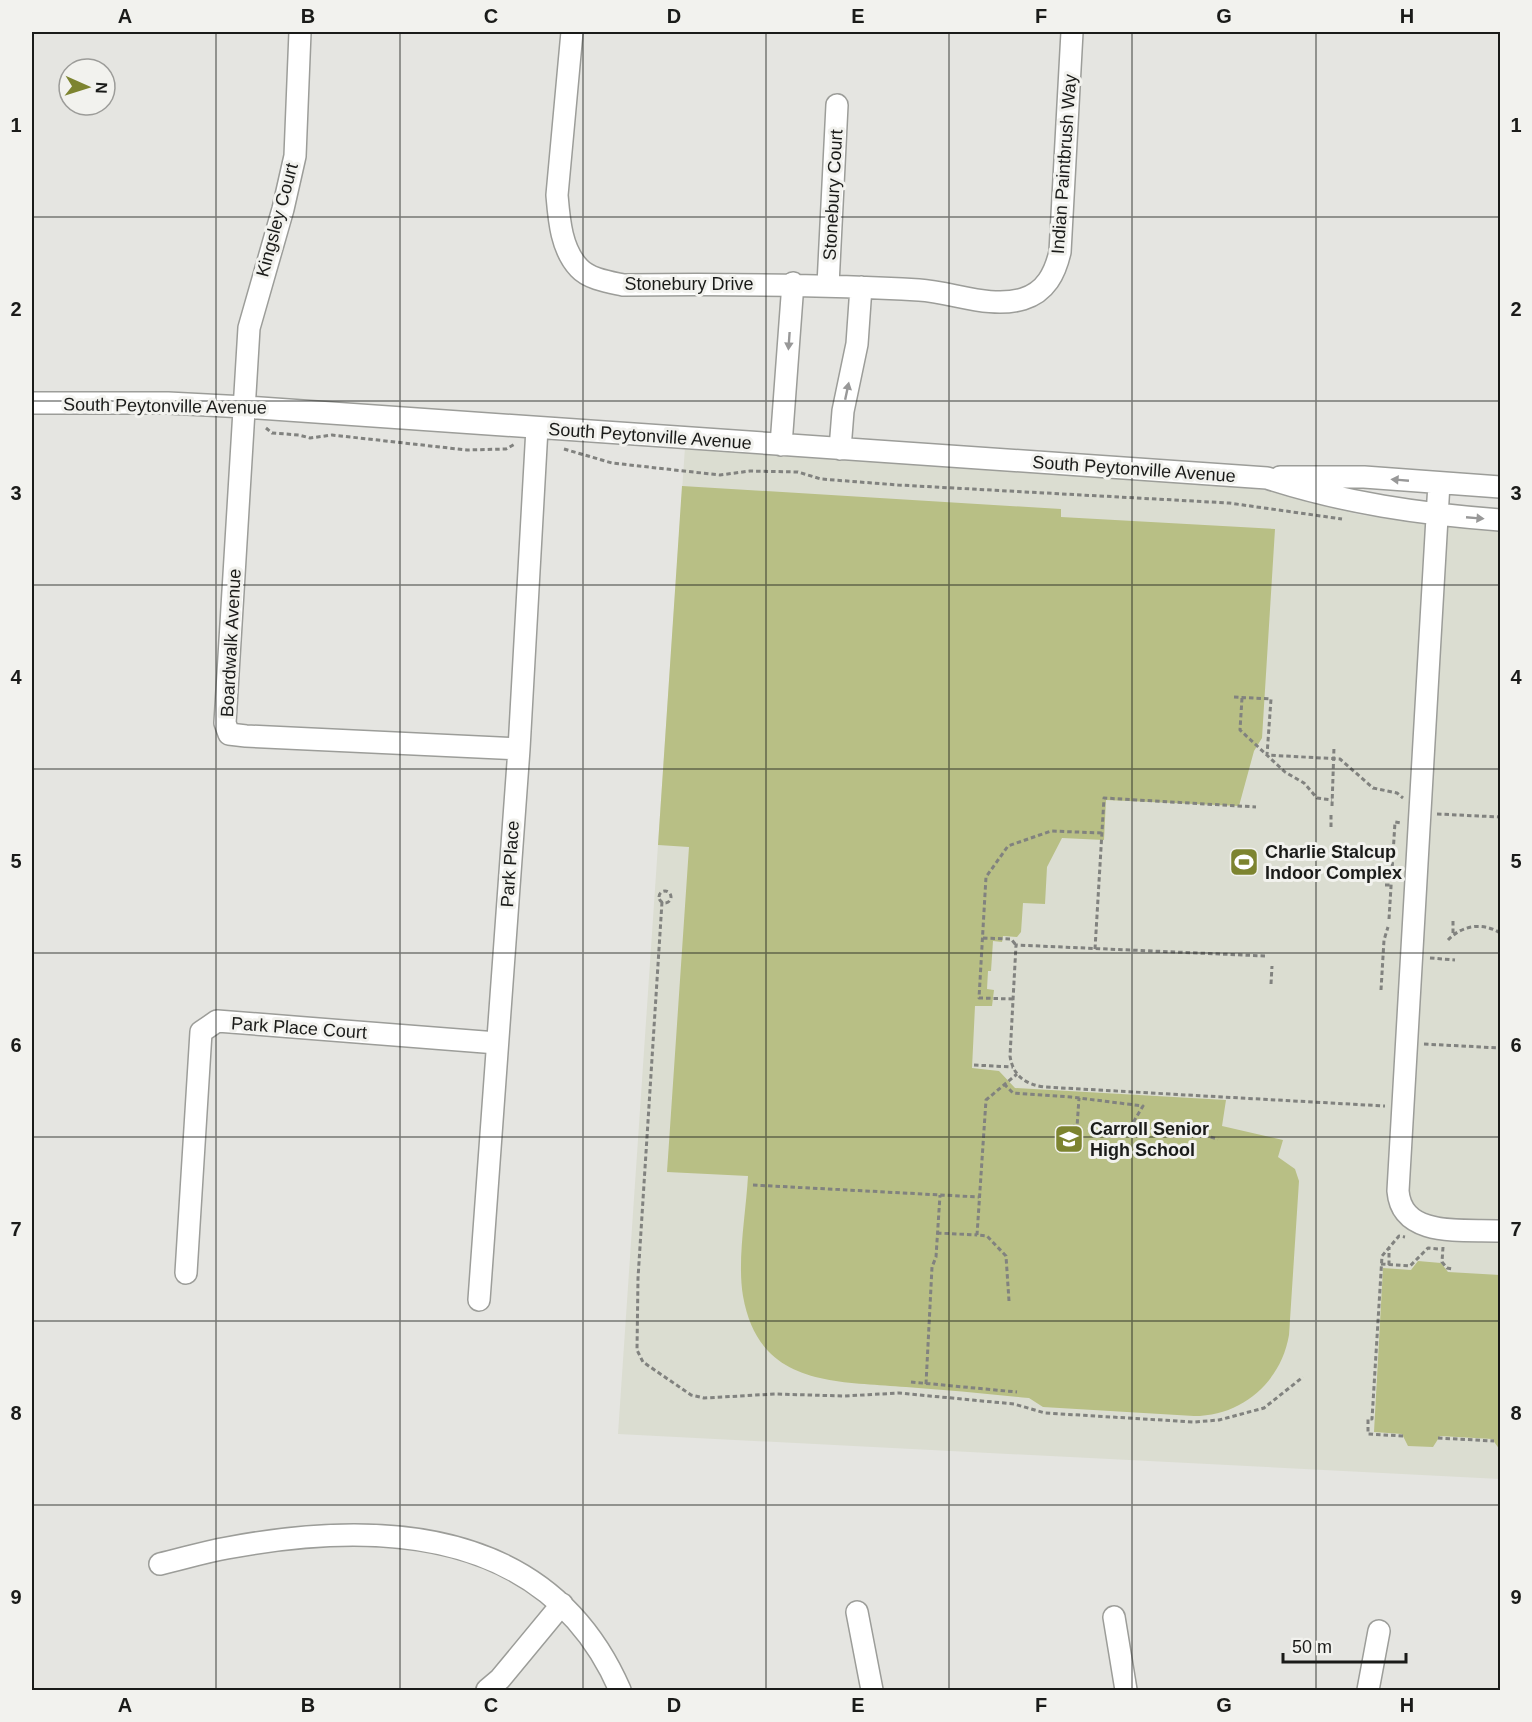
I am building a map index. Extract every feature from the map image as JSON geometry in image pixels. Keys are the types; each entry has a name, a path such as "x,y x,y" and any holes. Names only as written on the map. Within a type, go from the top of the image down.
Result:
{"street":[{"name":"Kingsley Court","path":"245,414 249,328 283,209 295,156 300,32"},
{"name":"Stonebury Drive","path":"572,32 557,195 559,222 567,246 579,268 598,279 623,285 793,283 828,285"},
{"name":"Indian Paintbrush Way","path":"828,285 923,290 1005,302 1025,298 1046,286 1056,270 1060,252 1072,32"},
{"name":"Stonebury Court","path":"828,285 837,105"},
{"path":"781,445 793,283"},
{"path":"840,449 843,411 857,344 861,287"},
{"name":"South Peytonville Avenue","path":"32,403 168,403 245,414 536,435 781,445 1267,478 1317,476 1500,487"},
{"name":"Boardwalk Avenue","path":"245,414 225,723 229,734 519,749"},
{"name":"Park Place","path":"479,1300 519,749 536,435"},
{"name":"South Peytonville Avenue","path":"1267,478 1324,496 1408,511 1500,520"},
{"path":"1439,483 1398,1185 1404,1212 1414,1221 1428,1226 1500,1231"},
{"name":"Park Place Court","path":"186,1273 201,1032 217,1021 497,1043"},
{"path":"160,1564 224,1548 336,1535 404,1538 477,1552 531,1580 562,1604 589,1634 608,1664 620,1690"},
{"path":"487,1690 500,1679 562,1604"},
{"path":"857,1612 872,1690"},
{"path":"1114,1617 1126,1690"},
{"path":"1368,1690 1379,1631"}],"path":[{"path":"245,414 261,422 272,433 310,438 333,435 467,450 506,449 536,435 560,448 612,463 697,470 720,475 750,471 798,472 821,479 898,485 1229,503 1275,508 1300,515 1346,519"},
{"path":"1234,697 1271,699 1267,755"},
{"path":"1242,698 1240,730 1288,774 1304,783 1318,799 1332,800"},
{"path":"1332,806 1334,747"},
{"path":"1267,755 1334,758 1345,762 1373,788 1397,793 1406,802"},
{"path":"1095,949 1104,798 1256,807"},
{"path":"1331,812 1331,826"},
{"path":"1434,817 1440,813 1500,817"},
{"path":"1389,919 1395,822 1403,823 1404,820"},
{"path":"1013,999 979,998 986,877 1008,846 1051,831 1102,834"},
{"path":"1384,885 1391,885"},
{"path":"662,902 670,900 668,891 660,894 662,902 638,1278 637,1350 643,1362 691,1395 704,1398 775,1394 850,1396 899,1393 1014,1404 1045,1413 1194,1422 1219,1420 1264,1407 1303,1377"},
{"path":"1453,921 1453,935"},
{"path":"1381,990 1384,940 1388,927"},
{"path":"1448,940 1467,927 1489,928 1500,933"},
{"path":"982,938 1011,939 1016,945 1010,1056 1017,1074 1026,1082 1044,1087 1390,1106"},
{"path":"1016,945 1109,950 1109,947 1264,956"},
{"path":"1423,958 1455,960"},
{"path":"1271,984 1272,966"},
{"path":"1407,1043 1500,1048"},
{"path":"974,1065 1013,1067"},
{"path":"976,1235 986,1100 1017,1074"},
{"path":"1004,1084 1013,1094 1079,1098 1143,1106 1131,1125 1179,1129 1218,1139"},
{"path":"1073,1126 1077,1127 1079,1098"},
{"path":"753,1185 979,1197"},
{"path":"926,1384 932,1267 936,1257 939,1195"},
{"path":"937,1233 987,1236 1006,1256 1009,1301"},
{"path":"1403,1436 1368,1434 1368,1419 1372,1419 1382,1256 1399,1236 1410,1237"},
{"path":"1443,1239 1442,1262 1447,1268 1453,1269"},
{"path":"1389,1247 1389,1264"},
{"path":"1381,1264 1410,1266 1428,1248 1443,1249"},
{"path":"911,1382 1017,1392"},
{"path":"1438,1438 1494,1442"}],"shaded area":[{"name":"Carroll Senior High School","path":"685,447 1178,480 1273,491 1321,501 1356,514 1388,519 1500,529 1500,1479 618,1434"}],"green space":[{"path":"682,486 1061,509 1061,517 1275,529 1262,738 1254,751 1239,806 1106,800 1104,840 1062,838 1047,867 1045,904 1023,903 1021,932 1017,937 1003,936 1002,942 993,941 987,989 994,990 992,1006 975,1006 972,1068 999,1071 1015,1088 1226,1100 1222,1126 1283,1140 1278,1157 1295,1169 1299,1181 1289,1335 1278,1367 1268,1381 1243,1403 1228,1410 1194,1416 1043,1407 1029,1398 827,1380 783,1363 765,1348 752,1326 741,1282 742,1236 748,1176 667,1172 689,847 658,845"},
{"path":"1418,1261 1441,1263 1448,1272 1500,1275 1500,1450 1492,1439 1440,1436 1433,1447 1408,1446 1402,1434 1374,1432 1383,1268 1411,1270"}],"place":[{"name":"Charlie Stalcup Indoor Complex","path":"1244,862"},
{"name":"Carroll Senior High School","path":"1069,1139"}]}
